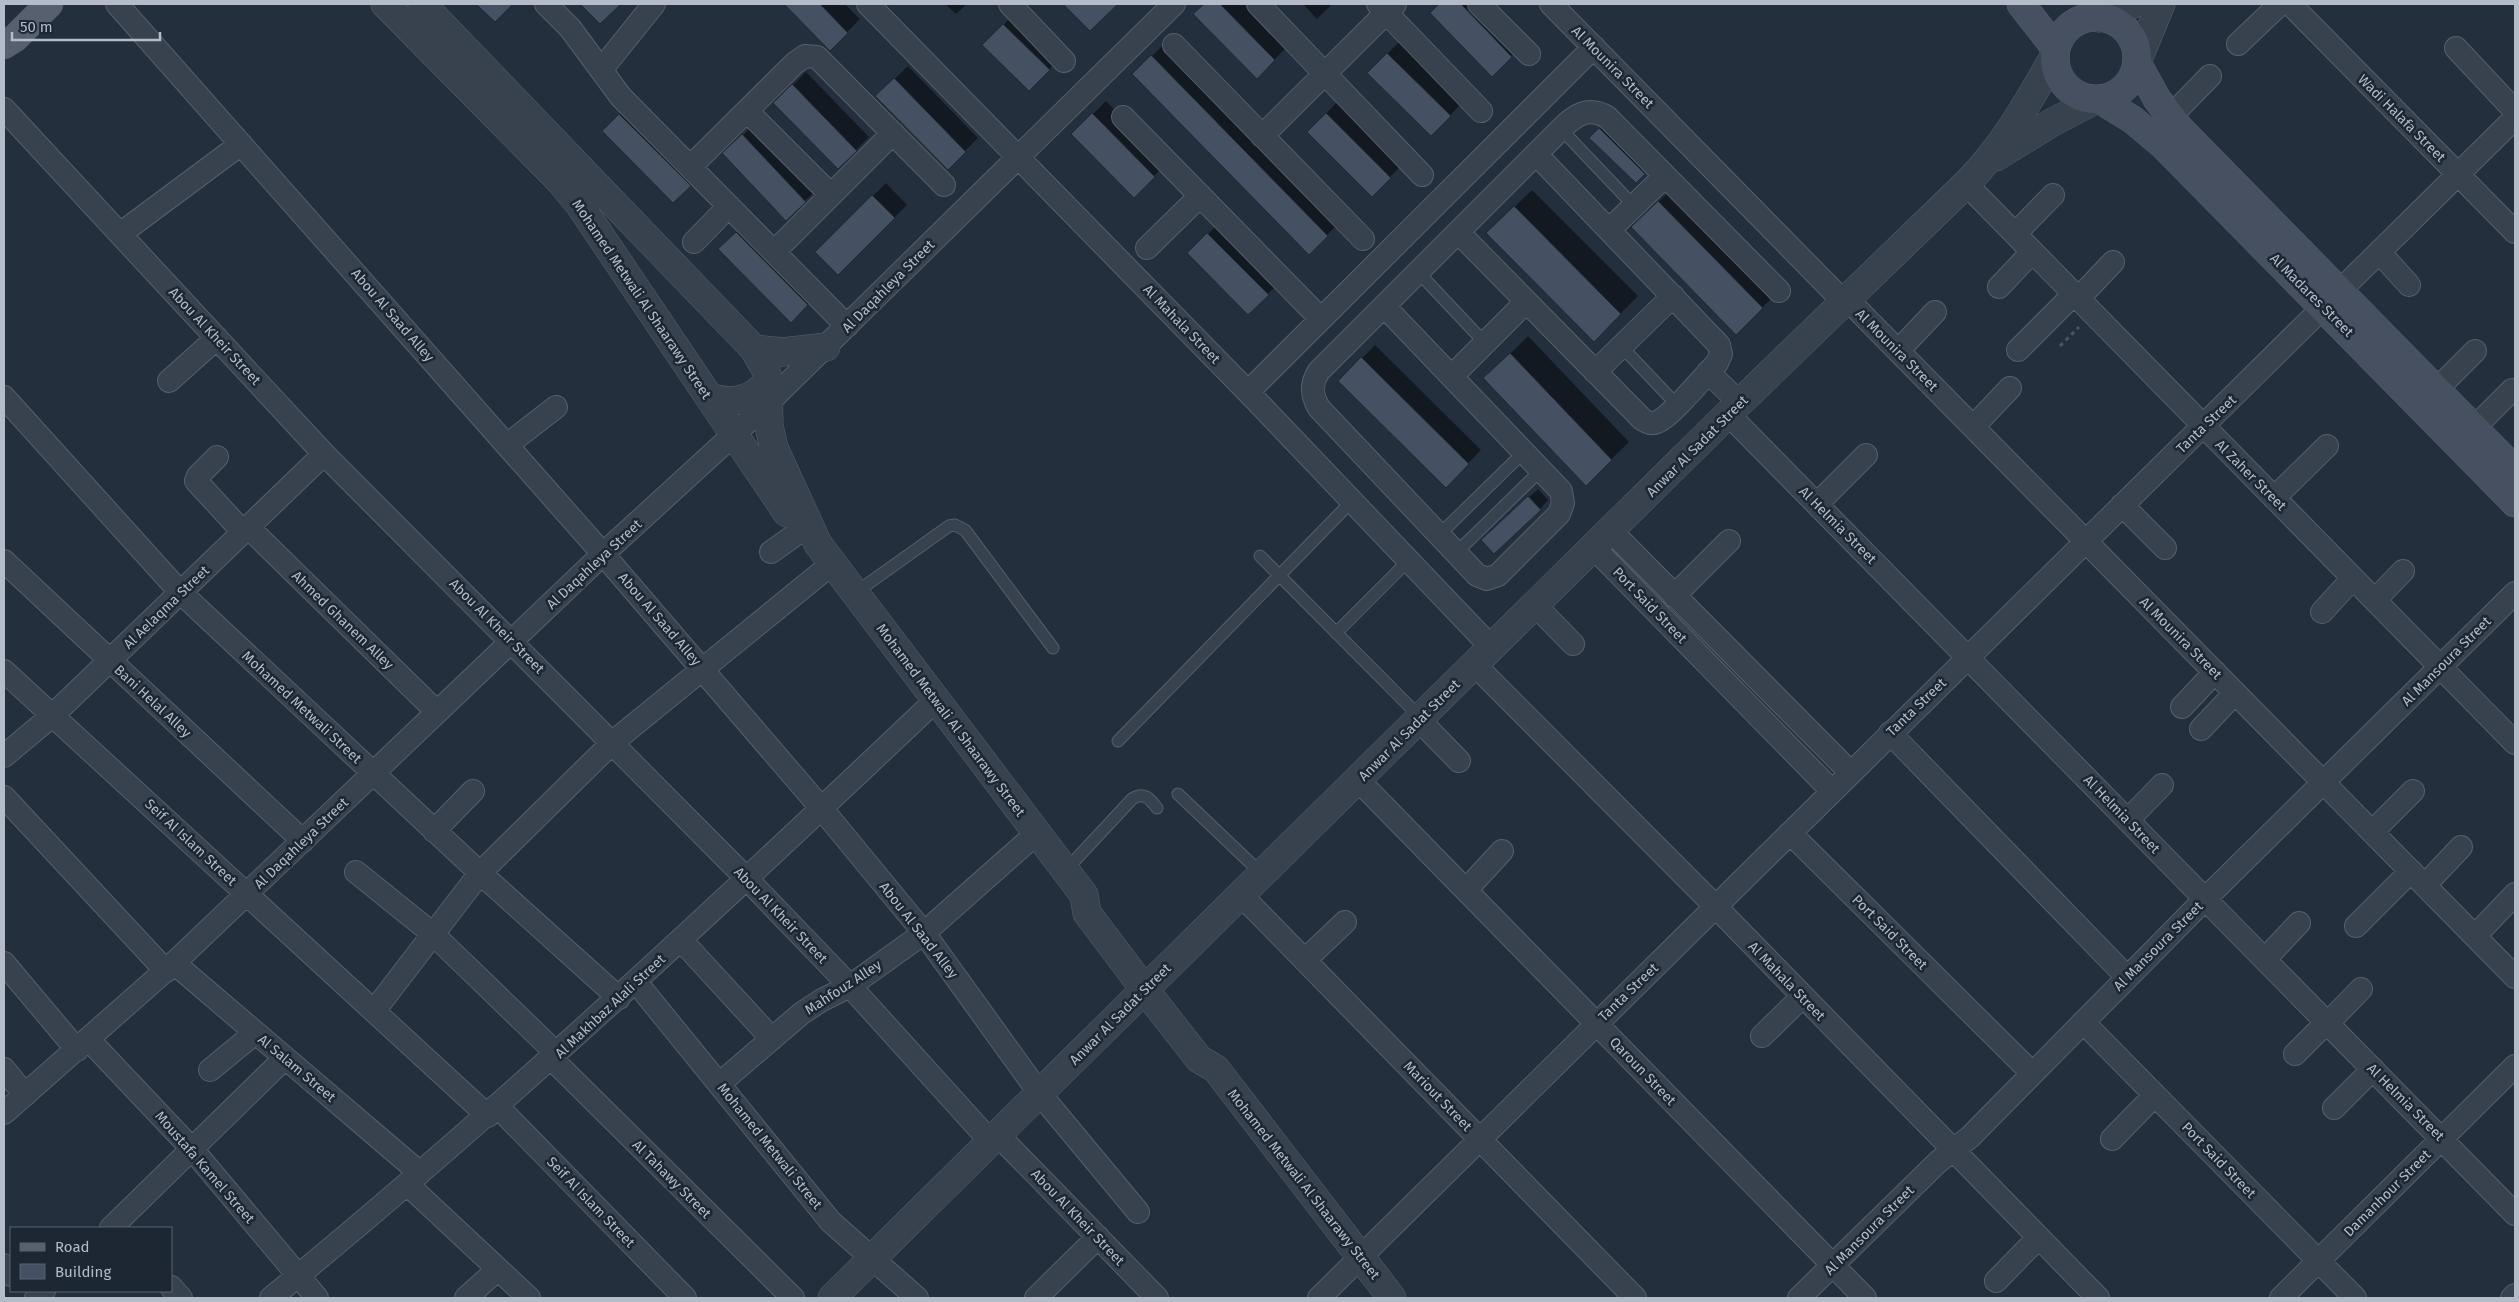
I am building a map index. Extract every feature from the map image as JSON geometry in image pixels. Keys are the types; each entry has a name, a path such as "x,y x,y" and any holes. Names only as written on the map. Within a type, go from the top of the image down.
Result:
{"main road":[{"path":"6,43 48,4"},
{"path":"2021,4 2056,52"},
{"path":"2062,4 2093,14 2119,25 2127,32 2136,51 2137,62 2135,72 2124,88 2117,94 2097,99 2079,95 2066,86 2059,77 2056,52 2063,33 2093,14"},
{"name":"Al Madares Street","path":"2137,62 2170,117 2515,503"},
{"name":"Al Madares Street","path":"2097,99 2133,120 2164,146 2332,299 2437,389 2515,470"}],"street":[{"name":"Abou Al Saad Alley","path":"117,4 603,554 822,809 924,932 1040,1094 1138,1212"},
{"name":"Mohamed Metwali Al Shaarawy Street","path":"385,4 560,182 588,216 734,435 1084,895 1084,904 1090,916 1152,983 1199,1059 1216,1069 1392,1298"},
{"name":"Mohamed Metwali Al Shaarawy Street","path":"422,4 761,359 768,392 771,437 777,459 818,546"},
{"path":"546,4 570,28 621,98 847,326"},
{"path":"601,70 654,4"},
{"name":"Al Mahala Street","path":"868,4 1248,392 1409,560 1484,656 1716,907 2098,1298"},
{"name":"Al Daqahleya Street","path":"4,1113 170,967 603,554 734,435 768,392 826,347 1174,4"},
{"path":"1258,4 1422,175"},
{"path":"1479,4 1529,54"},
{"name":"Al Mounira Street","path":"1551,4 1898,351 2515,977"},
{"path":"2093,14 2133,4"},
{"path":"2137,62 2161,4"},
{"path":"2238,44 2280,4"},
{"name":"Wadi Halafa Street","path":"2290,4 2515,232"},
{"path":"1014,5 1064,61"},
{"path":"1262,136 1325,74 1386,7 1481,111"},
{"path":"1174,45 1363,239"},
{"path":"1248,392 1594,47"},
{"path":"2456,48 2515,110"},
{"name":"Anwar Al Sadat Street","path":"1987,163 2056,52"},
{"path":"690,168 795,63 805,56 817,57 944,185"},
{"path":"2170,117 2210,76"},
{"name":"Anwar Al Sadat Street","path":"832,1298 1734,409 1987,163 2029,136 2097,99"},
{"name":"Abou Al Kheir Street","path":"4,109 324,454 613,742 850,986 995,1139 1098,1237 1157,1298"},
{"path":"747,111 831,195"},
{"path":"1384,306 1525,451 1561,491 1562,509 1491,579 1480,577 1319,408 1313,396 1313,382 1319,371 1384,306 1411,279 1458,232 1536,154 1561,129 1578,114 1585,112 1600,113 1607,117 1779,291"},
{"path":"1124,117 1321,319"},
{"name":"Tanta Street","path":"1319,1298 1362,1258 1596,1023 1716,907 1850,772 2380,253 2515,118"},
{"path":"774,252 893,133"},
{"path":"120,234 241,144"},
{"path":"1458,232 1595,372 1647,422 1658,422 1677,405 1720,359 1719,345 1536,154"},
{"path":"1609,230 1665,176"},
{"name":"Al Zaher Street","path":"1966,184 2515,743"},
{"path":"2015,234 2053,195"},
{"path":"1147,248 1200,196"},
{"path":"694,242 729,206"},
{"path":"623,269 632,248 641,243 652,243"},
{"path":"1999,287 2032,252"},
{"path":"2380,253 2408,285"},
{"path":"1380,260 1411,279"},
{"path":"2018,350 2081,302 2113,262"},
{"path":"1595,372 1673,296"},
{"path":"1452,376 1526,302"},
{"path":"1898,351 1935,312"},
{"path":"169,382 217,338"},
{"path":"754,350 790,352 826,347"},
{"path":"2437,389 2475,351"},
{"name":"Al Helmia Street","path":"1708,372 1734,409 1817,504 2515,1214"},
{"path":"709,397 727,402 746,399 762,388 768,392"},
{"path":"1973,427 2010,388"},
{"path":"2474,428 2512,390"},
{"name":"Mohamed Metwali Street","path":"4,397 181,593 434,831 619,998"},
{"path":"507,445 556,407"},
{"path":"2274,498 2327,446"},
{"name":"Al Aelaqma Street","path":"4,756 53,715 324,454"},
{"path":"1817,504 1866,455"},
{"name":"Ahmed Ghanem Alley","path":"218,457 198,476 196,481 437,712"},
{"path":"2122,505 2164,548"},
{"name":"Port Said Street","path":"1602,540 1674,596 1850,772"},
{"name":"Port Said Street","path":"1602,540 1832,791"},
{"path":"1674,596 1729,541"},
{"path":"771,552 818,546"},
{"path":"374,1011 480,873 613,742 702,668 818,546"},
{"name":"Bani Helal Alley","path":"4,561 303,841"},
{"path":"2374,600 2403,571"},
{"path":"2322,612 2353,578"},
{"name":"Al Mansoura Street","path":"1799,1298 1938,1162 1964,1142 2205,899 2515,593"},
{"path":"1535,606 1572,644"},
{"name":"Seif Al Islam Street","path":"4,671 374,1011 493,1111 685,1298"},
{"path":"2182,707 2215,672"},
{"path":"2201,729 2235,693"},
{"name":"Al Makhbaz Alali Street","path":"271,1298 493,1111 554,1057 747,880 936,700"},
{"path":"1420,719 1459,761"},
{"path":"1890,733 2127,977"},
{"name":"Qaroun Street","path":"1358,780 1865,1298"},
{"path":"2128,820 2162,785"},
{"path":"434,831 473,791"},
{"path":"2372,832 2414,791"},
{"name":"Al Salam Street","path":"4,797 170,967 285,1058 413,1179 498,1269 529,1298"},
{"name":"Port Said Street","path":"1790,833 2032,1073"},
{"name":"Mahfouz Alley","path":"719,1084 809,1009 850,986 924,932 1037,834"},
{"path":"2356,926 2461,846"},
{"path":"1466,890 1502,851"},
{"name":"Al Tahawy Street","path":"356,872 433,934 793,1298"},
{"path":"2475,936 2515,894"},
{"name":"Mariout Street","path":"1241,895 1635,1298"},
{"path":"1305,960 1345,922"},
{"path":"2264,959 2299,923"},
{"path":"681,940 772,1039"},
{"name":"Moustafa Kamel Street","path":"4,963 83,1045 192,1149 317,1298"},
{"name":"Mohamed Metwali Street","path":"636,982 831,1222 917,1298"},
{"path":"2295,1054 2361,988"},
{"path":"1762,1036 1802,997"},
{"name":"Port Said Street","path":"2083,1022 2355,1298"},
{"path":"210,1070 255,1033"},
{"path":"116,1227 285,1058"},
{"name":"Damanhour Street","path":"2281,1298 2515,1066"},
{"path":"4,1069 25,1094"},
{"path":"2334,1108 2373,1069"},
{"path":"2112,1139 2155,1094"},
{"path":"1036,1298 1098,1237"},
{"path":"1996,1282 2038,1238"},
{"path":"466,1298 498,1269"},
{"path":"172,1288 181,1298"}],"lane":[{"path":"1561,129 1634,206"},
{"path":"1411,279 1485,343"},
{"path":"1621,346 1677,405"},
{"path":"1440,535 1525,451"},
{"path":"1456,553 1542,469"},
{"path":"1118,741 1352,501"},
{"path":"855,593 949,526 955,525 966,530 1053,648"},
{"path":"1260,556 1420,719"},
{"path":"1336,633 1409,560"},
{"path":"1178,794 1262,874"},
{"path":"1065,871 1132,798 1142,795 1158,808"}],"path":[{"path":"2060,346 2081,302"}],"building":[{"path":"476,4 513,4 495,22"},
{"path":"580,4 621,4 600,24"},
{"path":"784,4 820,4 848,33 830,51"},
{"path":"1063,4 1118,4 1090,31"},
{"path":"1204,4 1220,4 1275,60 1257,79 1193,14"},
{"path":"1439,4 1461,4 1512,57 1492,77 1430,13"},
{"path":"1003,24 1050,70 1029,91 982,45"},
{"path":"1387,53 1451,116 1431,136 1367,73"},
{"path":"1151,55 1328,236 1309,255 1132,74"},
{"path":"894,78 966,152 948,170 875,96"},
{"path":"792,84 857,151 838,169 773,103"},
{"path":"1092,113 1155,177 1134,198 1071,134"},
{"path":"1326,113 1391,178 1372,197 1307,132"},
{"path":"619,114 691,186 673,203 602,131"},
{"path":"1599,128 1645,174 1636,183 1589,138"},
{"path":"742,134 806,202 786,221 722,153"},
{"path":"872,195 895,218 838,275 815,252"},
{"path":"1658,201 1763,308 1736,335 1631,227"},
{"path":"1514,206 1621,314 1594,342 1486,233"},
{"path":"736,232 808,305 791,323 718,249"},
{"path":"1207,233 1269,295 1248,315 1187,253"},
{"path":"1510,353 1612,460 1586,486 1483,378"},
{"path":"1361,357 1469,464 1446,488 1338,381"},
{"path":"1528,496 1541,510 1494,554 1481,540"}]}
